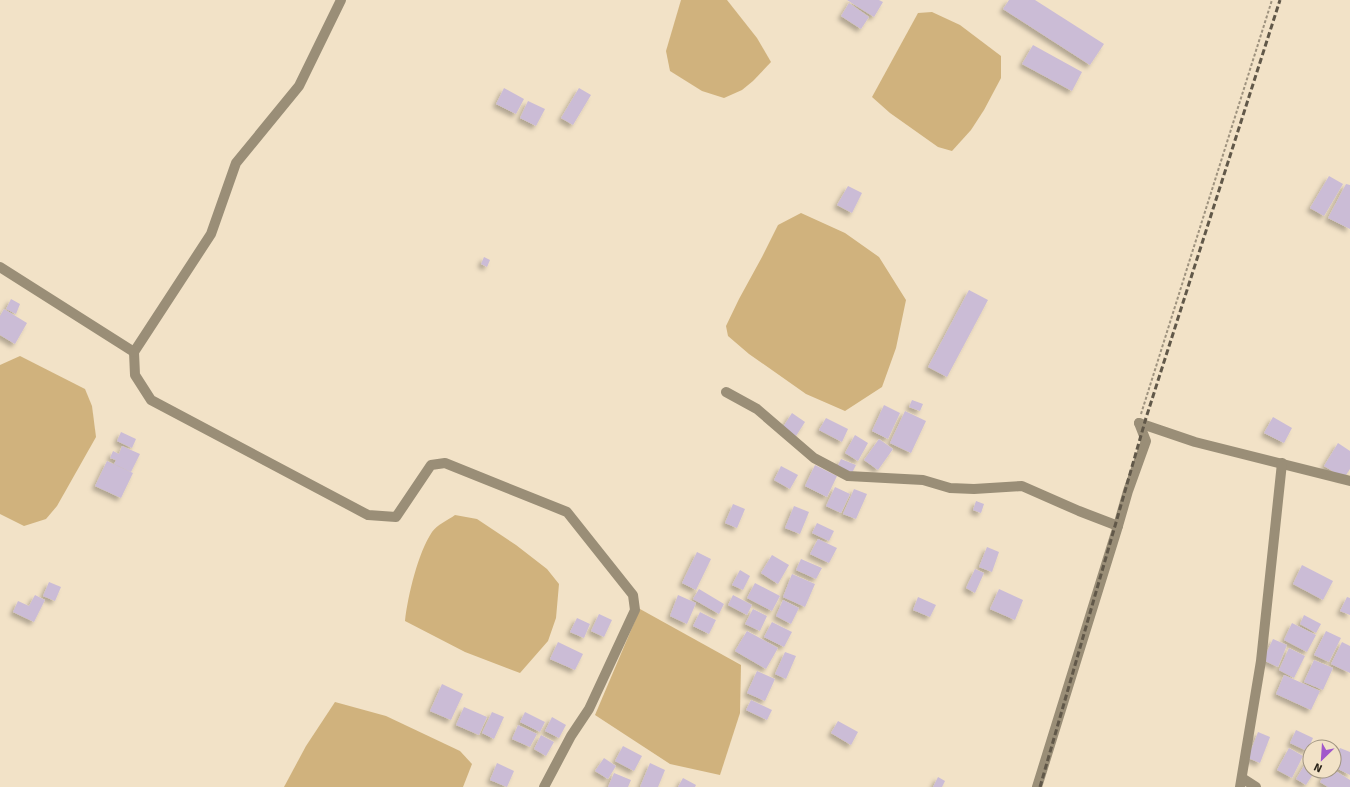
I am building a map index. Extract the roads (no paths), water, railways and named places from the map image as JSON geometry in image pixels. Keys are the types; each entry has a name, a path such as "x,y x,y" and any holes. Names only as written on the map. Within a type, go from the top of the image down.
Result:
{"street":[{"path":"341,0 299,86 236,163 211,234 134,352 135,375 151,400 368,515 396,517 431,464 445,463 568,512 633,595 635,610 589,709 571,736 544,787"},
{"path":"0,268 134,352"},
{"path":"726,392 756,409 814,458 848,476 923,480 950,488 974,489 1022,486 1118,526"},
{"path":"1037,787 1128,491 1146,441 1139,423 1195,442 1350,481"},
{"path":"1256,787 1241,782 1261,661 1282,463"}],"railway":[{"path":"1040,787 1146,418 1280,0"}]}
